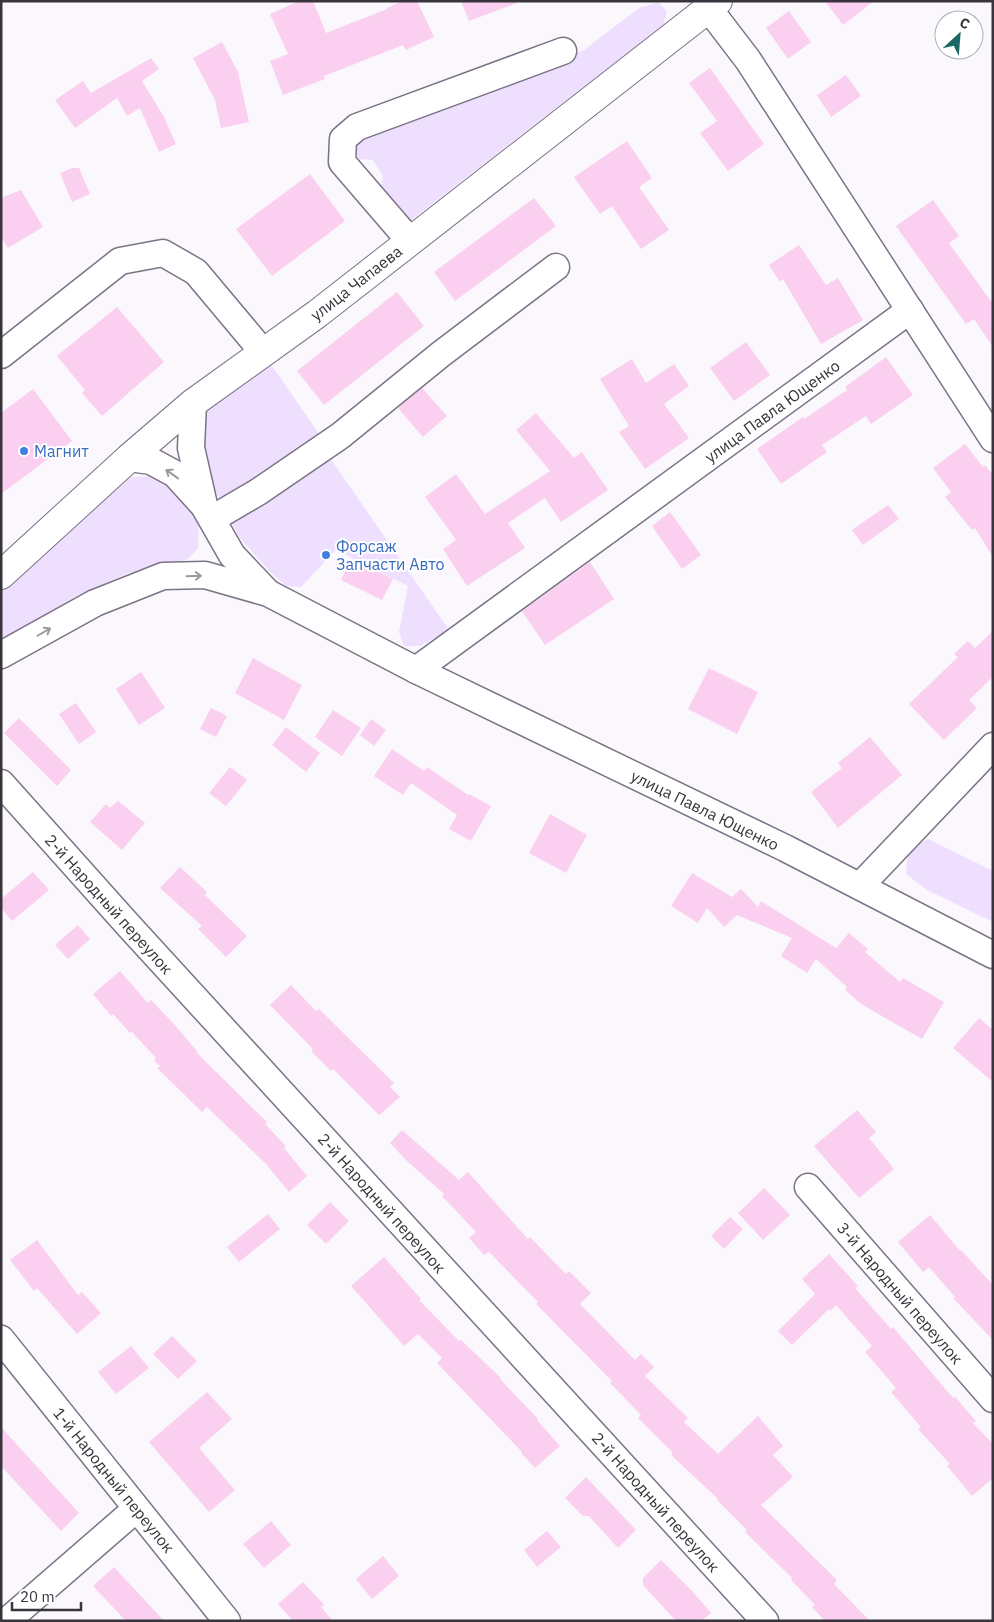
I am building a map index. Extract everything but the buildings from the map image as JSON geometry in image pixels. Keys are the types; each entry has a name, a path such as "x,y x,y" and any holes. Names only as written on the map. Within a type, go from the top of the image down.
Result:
{"main road":[{"name":"улица Чапаева","path":"1,575 129,458 194,403 317,314 714,5"}],"street":[{"path":"714,5 993,438"},
{"path":"410,241 342,162 343,139 357,127 563,51"},
{"path":"1,355 120,262 163,253 196,272 264,352"},
{"path":"208,512 258,492 340,436 441,354 556,267"},
{"name":"улица Павла Ющенко","path":"416,670 910,310"},
{"path":"194,403 191,448 208,512"},
{"path":"129,458 151,461 174,474 208,512 232,555 268,593"},
{"path":"1,655 95,603 163,576 205,575 268,593"},
{"name":"улица Павла Ющенко","path":"268,593 416,670 860,886 993,955"},
{"path":"860,886 993,746"},
{"name":"2-й Народный переулок","path":"1,784 765,1621"},
{"name":"3-й Народный переулок","path":"808,1187 993,1399"},
{"name":"1-й Народный переулок","path":"1,1339 227,1621"},
{"path":"7,1621 136,1509"}],"shaded area":[{"path":"658,2 667,12 663,25 410,221 381,189 383,176 373,160 359,159 354,150 361,133 471,90 584,50 639,8"},
{"path":"270,363 322,438 328,455 449,630 420,646 404,646 399,632 408,586 336,550 301,587 286,586 271,573 239,537 214,488 200,455 203,413"},
{"path":"153,476 171,482 190,503 199,523 198,548 187,560 128,573 78,595 15,634 1,638 1,590 131,477"},
{"path":"928,839 993,871 993,922 927,890 906,874 908,850"}],"place":[{"name":"Магнит","path":"24,451"},
{"name":"Форсаж Запчасти Авто","path":"326,555"}]}
